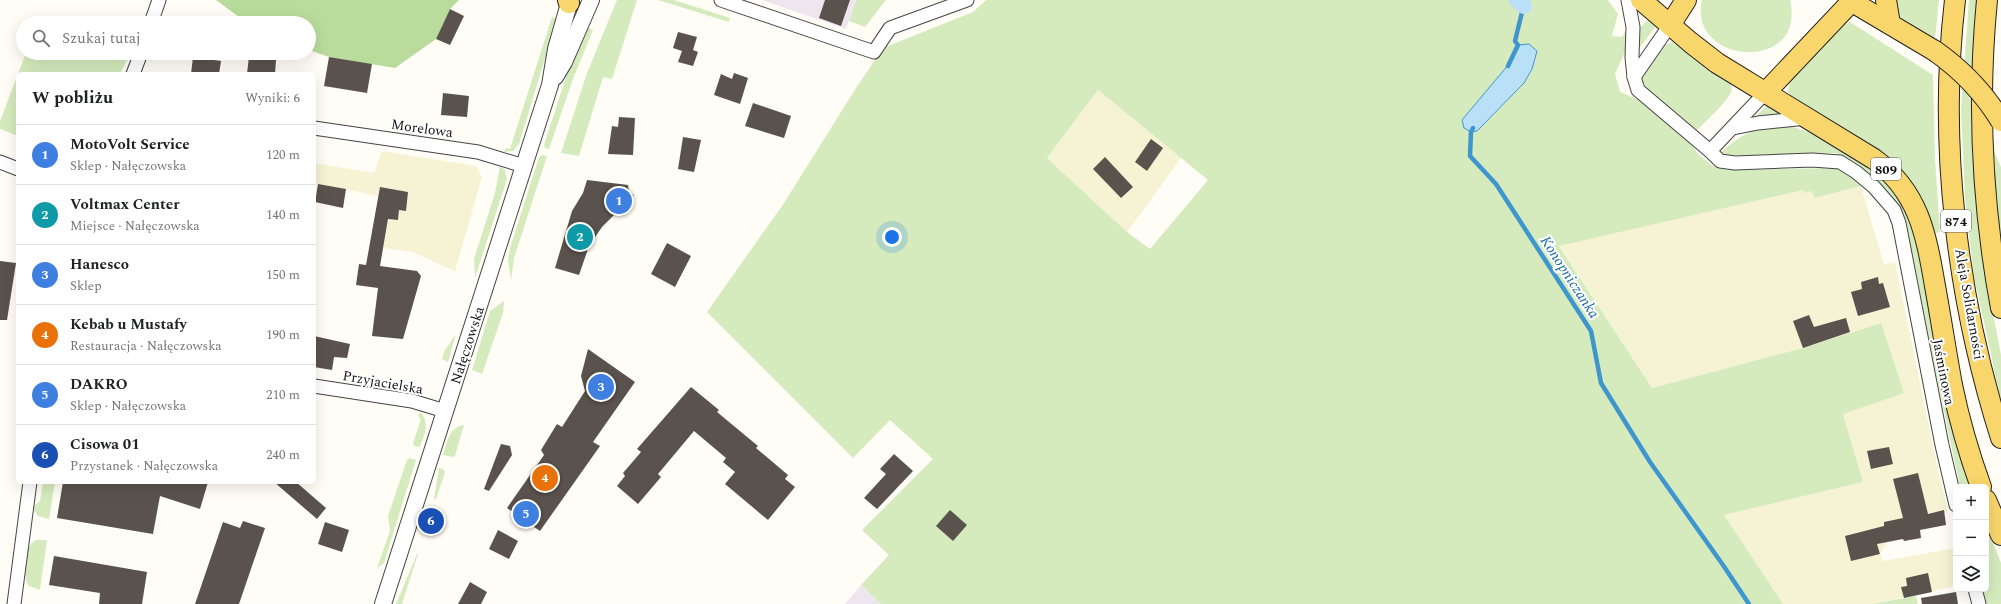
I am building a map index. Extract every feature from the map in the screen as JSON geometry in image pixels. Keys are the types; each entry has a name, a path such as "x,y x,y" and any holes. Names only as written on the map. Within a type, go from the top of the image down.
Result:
{"main road":[{"name":"809","path":"1641,0 1717,63 1879,163 1898,182 1916,208 1928,247 1956,400 1980,484"},
{"path":"1670,25 1686,0"},
{"path":"1886,0 1890,24"},
{"name":"Aleja Solidarności","path":"1955,0 1950,40 1949,73 1950,146 1955,213 1970,317 2001,438"},
{"name":"874","path":"1987,0 1982,67 1982,140 1989,227 2001,308"},
{"path":"1765,93 1851,1 1935,51 1955,66 1975,86 2001,121"},
{"path":"1989,507 2001,535"}],"street":[{"path":"153,16 159,0"},
{"name":"Nałęczowska","path":"550,85 564,62 591,0"},
{"path":"721,0 874,52 890,28 967,0"},
{"path":"1628,0 1633,27 1632,57 1634,77"},
{"name":"Nałęczowska","path":"383,604 550,85 556,49 569,1"},
{"path":"1634,77 1670,25"},
{"path":"134,72 138,60"},
{"name":"Jaśminowa","path":"1634,77 1638,90 1720,161 1735,163 1812,160 1840,162 1856,172 1874,187 1894,210 1899,223 1942,445 1953,492"},
{"path":"1710,151 1765,93"},
{"path":"1733,128 1758,123 1807,118"},
{"name":"Morelowa","path":"316,128 478,152 524,166"},
{"path":"0,162 16,168"},
{"name":"Przyjacielska","path":"316,386 412,402 445,411"},
{"path":"14,604 30,484"},
{"path":"1976,592 1979,604"}],"shaded area":[{"path":"762,0 856,0 846,29"},
{"path":"1098,90 1181,158 1127,232 1047,158"},
{"path":"382,151 476,166 482,177 455,271 412,252 383,248 389,219 398,220 399,210 406,211 408,192 380,187 378,196 316,183 316,163 374,173"},
{"path":"1861,186 1884,265 1895,262 1948,511 1884,522 1887,542 1880,554 1883,561 1953,549 1953,587 1872,604 1782,604 1724,515 1863,482 1843,414 1881,323 1803,348 1652,388 1559,245 1803,190 1812,191 1814,198"},
{"path":"861,585 881,604 845,604"}],"green space":[{"path":"216,0 459,0 450,9 436,39 395,68 329,57 316,52 316,16 238,16"},
{"path":"617,0 637,0 612,79 603,77 579,156 561,153 587,73"},
{"path":"658,0 674,0 730,18 729,22"},
{"path":"856,0 886,0 865,27 849,21"},
{"path":"986,0 1608,0 1618,14 1612,36 1622,37 1625,32 1628,31 1628,45 1615,74 1620,92 1646,103 1687,137 1698,154 1714,167 1729,170 1838,168 1861,186 1814,198 1812,191 1804,193 1803,190 1559,246 1652,388 1803,348 1881,323 1904,393 1843,414 1863,482 1724,515 1783,604 881,604 861,585 889,555 862,530 933,459 890,420 853,458 707,312 784,203 856,88 883,48 973,12","holes":["1098,90 1208,180 1150,249 1127,232 1047,158"]},
{"path":"1702,0 1790,0 1790,24 1781,40 1766,50 1747,52 1728,48 1712,38 1702,22"},
{"path":"1893,0 1939,0 1935,39 1915,29 1903,20 1895,8"},
{"path":"1969,0 1977,0 1972,77 1985,273 2001,355 2001,401 1974,276 1965,197 1961,110"},
{"path":"552,17 557,19 519,144 513,151 504,152 506,148 510,149"},
{"path":"1649,19 1655,27 1638,50 1639,29"},
{"path":"1850,22 1933,75 1935,160 1940,232 1936,233 1905,174 1884,155 1793,99 1788,92 1789,83 1845,24"},
{"path":"588,28 593,30 573,79 549,149 545,148 544,145 566,77"},
{"path":"1672,42 1727,80 1732,87 1732,90 1726,100 1696,131 1647,90 1640,78 1663,46"},
{"path":"23,60 127,60 121,72 19,72"},
{"path":"16,79 16,135 0,129 0,121"},
{"path":"1767,105 1781,114 1782,114 1755,117"},
{"path":"1788,126 1809,132 1821,138 1868,168 1898,199 1912,226 1918,243 1971,484 1959,484 1907,229 1900,212 1851,162 1836,153 1725,156 1720,153 1744,135 1767,129"},
{"path":"1992,147 2001,167 2001,247"},
{"path":"543,155 547,156 514,258 511,280 508,260 510,248 539,157"},
{"path":"500,166 505,170 507,179 475,278 474,259 495,193"},
{"path":"504,301 503,313 482,374 472,370 490,311"},
{"path":"456,334 448,362 442,359 445,350"},
{"path":"420,412 425,420 426,429 420,447 414,446 413,443 421,419 418,416"},
{"path":"464,425 455,456 452,457 443,455 449,436 459,426"},
{"path":"410,458 416,460 384,563 377,568 390,531 388,516 407,460"},
{"path":"439,468 443,469 445,472 436,499 434,499"},
{"path":"43,484 55,484 49,519 38,516 33,509 34,506 40,501"},
{"path":"1989,532 2001,563 2001,604 1986,604 1984,592 1989,592"},
{"path":"36,540 47,540 40,590 29,586 25,575 25,562 28,548"},
{"path":"417,554 402,604 396,604"},
{"path":"1916,596 1918,604 1872,604"}],"water":[{"path":"1529,44 1537,51 1532,69 1524,83 1477,131 1471,132 1464,128 1462,120 1509,64 1518,45"}],"building":[{"path":"825,0 850,0 841,26 819,18"},
{"path":"450,9 464,16 450,45 436,39"},
{"path":"678,32 697,37 693,50 698,52 693,66 678,62 682,51 673,48"},
{"path":"329,57 372,64 367,93 324,86"},
{"path":"193,60 221,61 219,72 191,72"},
{"path":"249,60 276,60 275,72 247,72"},
{"path":"734,73 748,78 740,104 714,95 721,74 732,79"},
{"path":"443,93 469,96 467,117 441,115"},
{"path":"753,103 791,116 784,138 745,126"},
{"path":"619,117 635,118 633,155 608,154 612,126 618,127"},
{"path":"683,137 701,140 694,172 678,169"},
{"path":"1151,139 1163,148 1147,171 1135,162"},
{"path":"1105,157 1133,187 1121,198 1093,169"},
{"path":"587,180 628,185 629,193 634,195 602,227 589,246 579,275 555,268 572,211 583,193"},
{"path":"318,184 346,189 343,208 316,202"},
{"path":"380,187 408,192 406,211 399,210 398,220 388,219 380,266 417,271 421,276 403,339 372,336 378,288 356,285 359,264 366,265"},
{"path":"667,243 691,256 675,287 651,274"},
{"path":"0,261 16,263 7,320 0,320"},
{"path":"1878,277 1879,284 1883,283 1890,307 1858,316 1851,292 1862,289 1861,282"},
{"path":"1809,315 1814,327 1846,318 1850,332 1803,348 1793,321"},
{"path":"316,336 350,344 347,358 334,357 332,370 316,367"},
{"path":"588,349 635,382 593,442 600,446 540,531 507,508 544,455 541,450 557,424 562,427 585,391 581,376"},
{"path":"691,387 719,410 717,412 758,446 756,448 788,475 785,479 795,487 768,520 725,484 735,472 723,462 726,458 694,431 658,474 661,477 638,504 617,486 625,476 623,473 641,452 637,449"},
{"path":"501,444 510,446 512,455 489,491 484,489"},
{"path":"1889,447 1893,464 1871,469 1867,451"},
{"path":"894,454 913,471 877,509 864,498 886,474 880,469"},
{"path":"1918,473 1928,514 1944,510 1946,525 1920,530 1921,538 1904,541 1903,539 1877,544 1880,554 1851,561 1845,536 1884,526 1884,522 1903,518 1893,479"},
{"path":"63,484 207,484 200,509 160,496 153,534 57,518"},
{"path":"276,484 298,484 326,508 317,519"},
{"path":"950,510 967,525 953,541 936,526"},
{"path":"243,521 265,528 239,604 195,604 223,522 240,528"},
{"path":"325,522 349,530 342,552 318,544"},
{"path":"498,530 518,541 509,559 489,549"},
{"path":"54,556 147,572 142,604 99,604 100,593 49,585"},
{"path":"1928,573 1932,592 1904,598 1901,587 1907,586 1906,578"},
{"path":"470,582 487,592 481,604 458,604"},
{"path":"1956,592 1958,604 1922,604 1921,598"}],"waterway":[{"name":"Konopniczanka","path":"1517,0 1524,6"},
{"name":"Konopniczanka","path":"1508,66 1518,45 1515,41 1525,0"},
{"name":"Konopniczanka","path":"1473,128 1471,132 1470,156 1496,184 1591,331 1601,383 1650,462 1749,604"}],"place":[{"name":"MotoVolt Service","path":"619,201"},
{"name":"Voltmax Center","path":"580,237"},
{"name":"Hanesco","path":"601,387"},
{"name":"Kebab u Mustafy","path":"545,478"},
{"name":"DAKRO","path":"526,514"},
{"name":"Cisowa 01","path":"431,521"}]}
